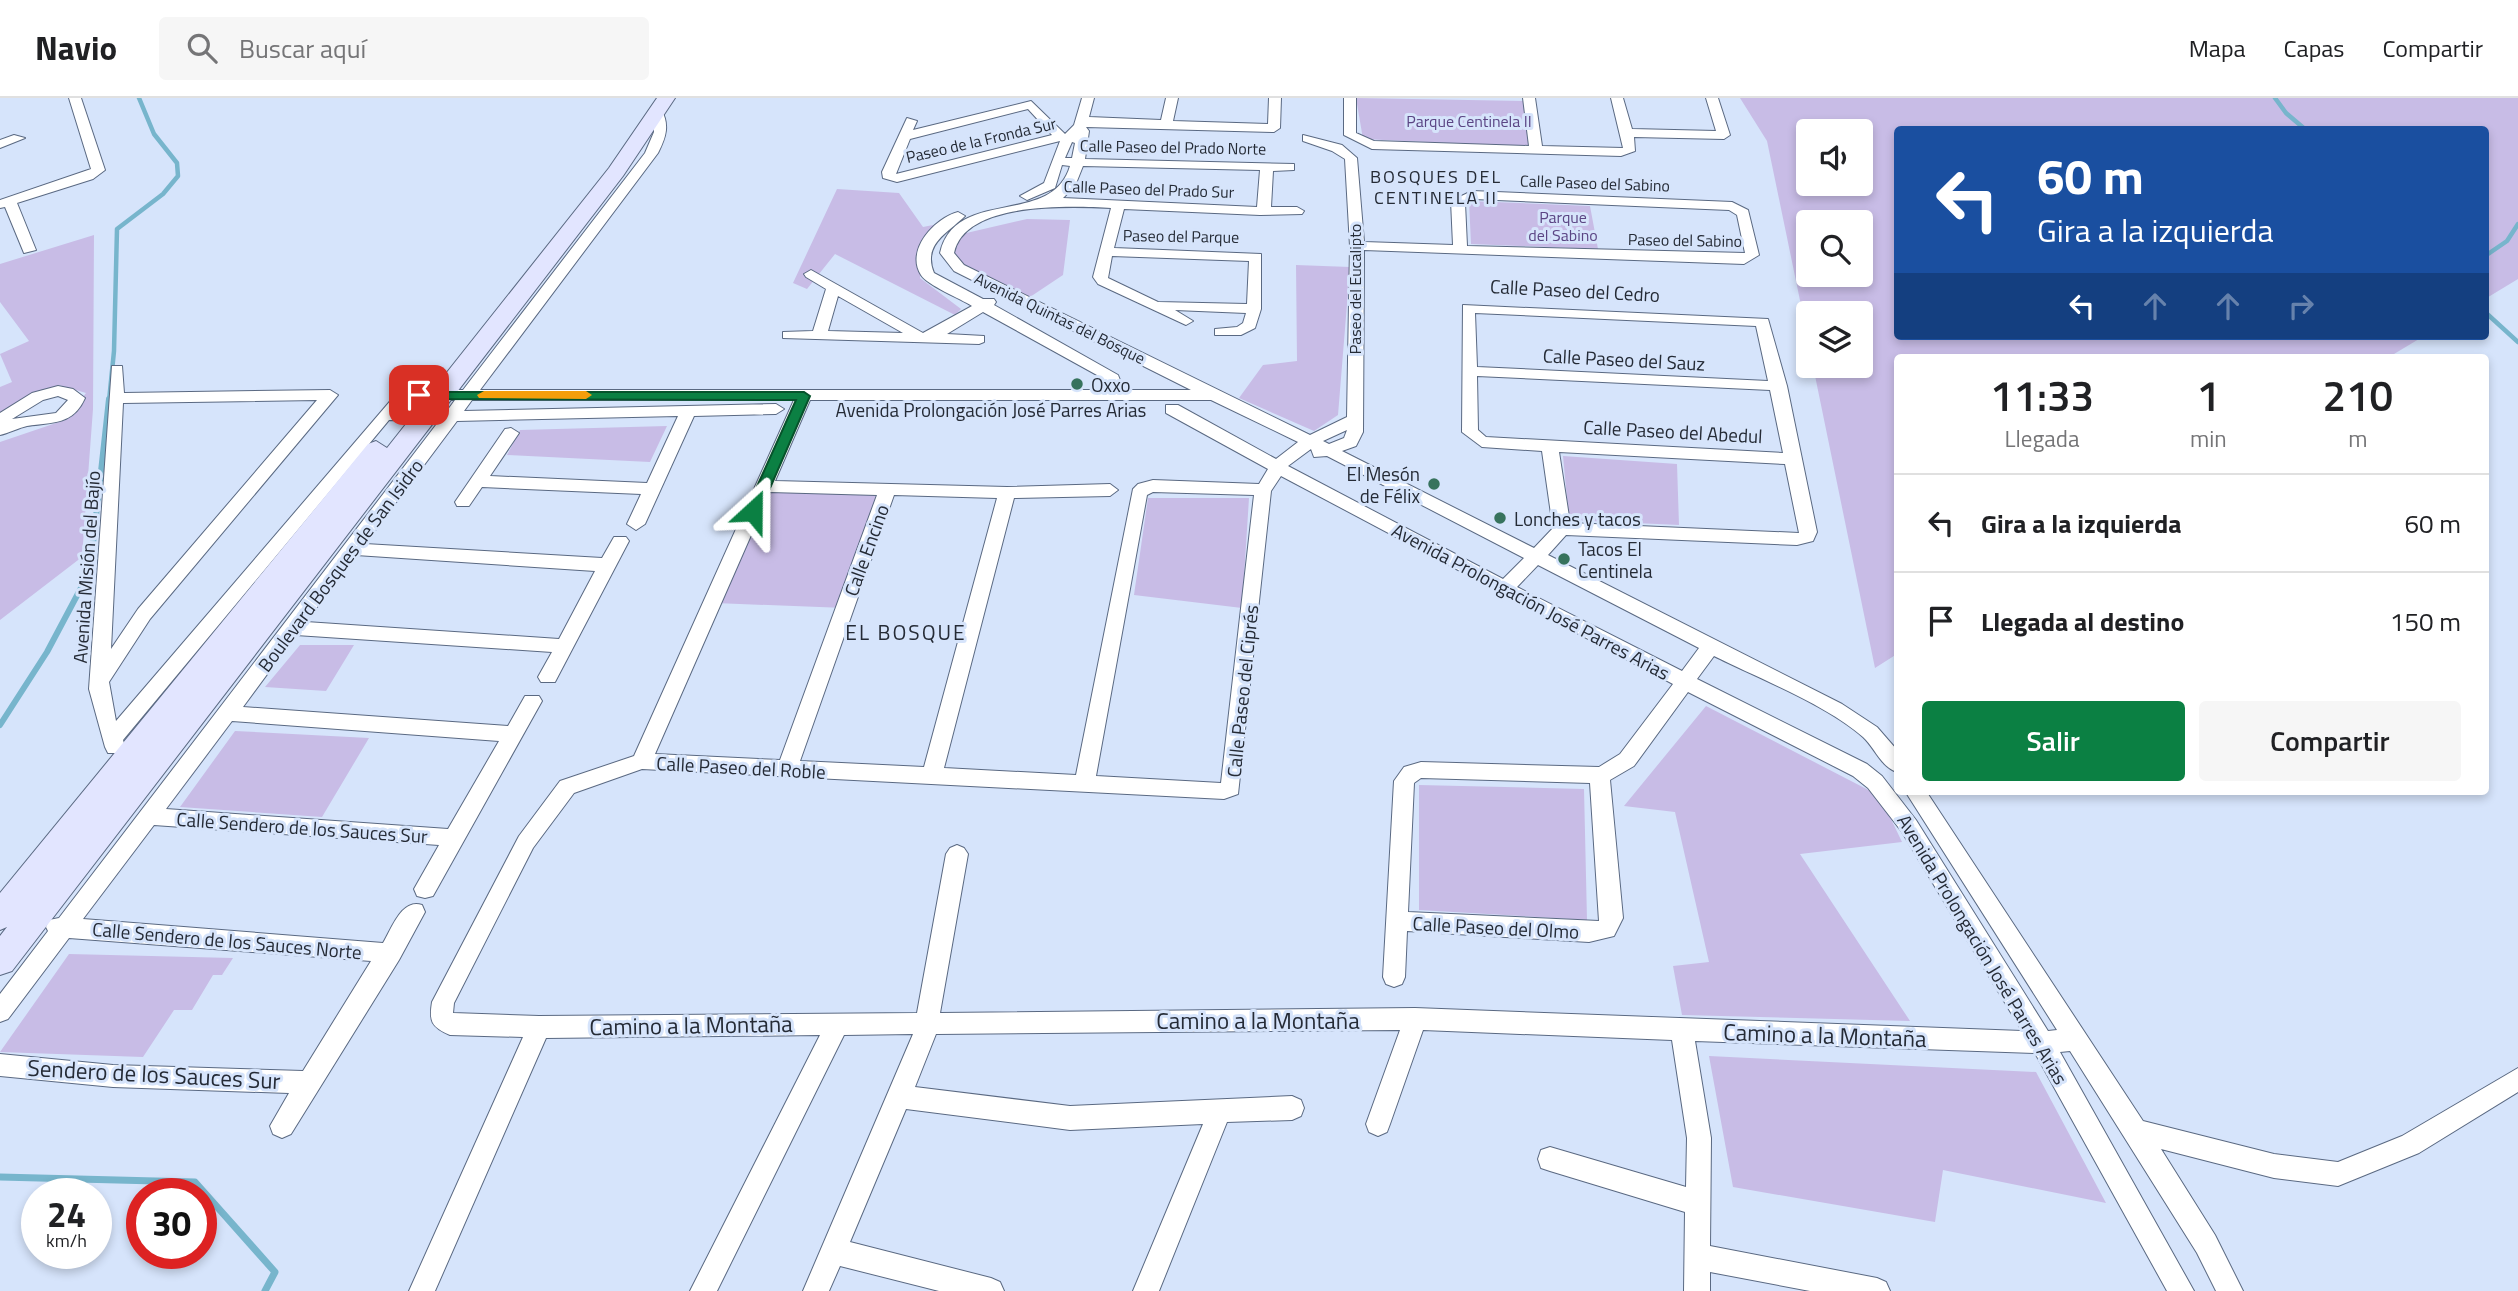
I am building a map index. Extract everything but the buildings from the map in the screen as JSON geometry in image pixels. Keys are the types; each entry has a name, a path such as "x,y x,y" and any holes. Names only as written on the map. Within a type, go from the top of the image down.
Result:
{"main road":[{"name":"Boulevard Bosques de San Isidro","path":"0,916 420,403 616,172 657,103"},
{"name":"Boulevard Bosques de San Isidro","path":"0,961 420,403"}],"street":[{"path":"29,250 3,199 95,168 75,98"},
{"path":"1039,198 1050,185 1056,162 1075,133 1088,98"},
{"path":"1166,124 1172,98"},
{"name":"Paseo de la Fronda Sur","path":"905,136 888,172 890,178 1075,133 1166,124 1274,128 1275,98"},
{"path":"1337,148 1350,135 1350,98"},
{"path":"1529,98 1536,150"},
{"path":"1350,135 1372,145 1629,151 1617,98"},
{"path":"1626,133 1724,135 1726,132 1712,98"},
{"name":"Boulevard Bosques de San Isidro","path":"112,739 420,403 469,395 646,159 661,135 663,121 657,103"},
{"path":"905,136 1031,105 1075,133"},
{"path":"905,136 911,121"},
{"path":"959,268 933,281 924,268 924,254 934,233 947,221 1063,192 1077,162 1075,133"},
{"path":"0,144 19,138"},
{"path":"1308,138 1337,148 1351,158 1372,145"},
{"name":"Paseo del Eucalipto","path":"1318,446 1350,442 1354,432 1357,246 1351,158"},
{"name":"Calle Paseo del Prado Norte","path":"1056,162 1289,167"},
{"path":"1262,210 1267,167"},
{"name":"Calle Paseo del Sabino","path":"1460,250 1458,201 1463,197 1740,208"},
{"name":"Calle Paseo del Prado Sur","path":"1039,198 1051,204 1297,211"},
{"path":"1118,206 1100,277 1103,281 1186,321"},
{"name":"Paseo del Sabino","path":"1357,246 1744,260 1752,255 1740,208"},
{"path":"924,254 947,253 949,237 989,210"},
{"name":"Paseo del Parque","path":"1106,252 1256,257"},
{"name":"Avenida Quintas del Bosque","path":"947,253 959,268 1114,343 1213,395"},
{"path":"1220,332 1247,330 1254,309 1256,257"},
{"path":"811,274 926,335"},
{"name":"Avenida Quintas del Bosque","path":"933,281 1113,378 1117,396"},
{"path":"820,335 834,286"},
{"path":"926,335 1008,292"},
{"path":"1154,305 1254,309"},
{"name":"Calle Paseo del Cedro","path":"1550,446 1482,442 1472,437 1468,308 1763,322 1779,386"},
{"path":"789,335 926,335 979,339"},
{"path":"1085,363 1114,343"},
{"name":"Avenida Misión del Bajío","path":"117,369 118,398 100,680 104,715 121,765"},
{"name":"Calle Paseo del Sauz","path":"1468,371 1779,386"},
{"path":"1505,588 1562,529 1807,537 1779,386"},
{"path":"0,419 18,412 28,402 42,395 58,391 71,393 77,398 69,412 51,421 22,422 0,430"},
{"path":"100,680 144,614 330,395 118,398"},
{"name":"Avenida Prolongación José Parres Arias","path":"469,395 1172,409 1275,477 1505,588 1860,770 1875,782 1909,826 2042,1042 2181,1291"},
{"path":"1172,409 1200,406 1213,395"},
{"name":"Avenida Prolongación José Parres Arias","path":"420,403 689,410 801,402 1213,395 1835,709 1870,732 1894,759"},
{"name":"Calle Paseo del Roble","path":"801,402 642,761 1010,780"},
{"name":"Boulevard Bosques de San Isidro","path":"0,1012 352,549 420,403"},
{"path":"636,524 689,410"},
{"path":"463,502 511,433"},
{"path":"1084,785 1139,493 1144,488 1153,486 1275,477 1318,446"},
{"path":"1550,446 1562,529"},
{"name":"Calle Paseo del Abedul","path":"1550,446 1793,459"},
{"name":"Calle Paseo del Ciprés","path":"1010,780 1224,791 1231,788 1275,477"},
{"path":"477,481 653,489"},
{"path":"764,485 1007,493 1027,490 1110,490"},
{"name":"Calle Encino","path":"787,769 888,489"},
{"path":"932,777 1007,493"},
{"path":"548,677 562,646 620,541"},
{"path":"352,549 607,565"},
{"path":"292,628 562,646"},
{"path":"1599,775 1614,770 1627,760 1712,646"},
{"path":"425,889 532,701"},
{"path":"227,713 514,734"},
{"path":"1860,770 1894,759"},
{"name":"Camino a la Montaña","path":"642,761 567,787 526,842 443,1002 440,1018 450,1024 538,1027 929,1021 1415,1019 2042,1042 2077,1040"},
{"name":"Calle Paseo del Olmo","path":"1394,977 1404,781 1411,773 1421,771 1599,775 1612,918 1606,929 1589,932 1397,921"},
{"name":"Avenida Prolongación José Parres Arias","path":"1918,795 2136,1130 2206,1244 2230,1291"},
{"name":"Calle Sendero de los Sauces Sur","path":"149,816 456,838"},
{"path":"816,1291 901,1097 929,1021 957,854"},
{"path":"282,1126 414,912"},
{"name":"Calle Sendero de los Sauces Norte","path":"0,924 390,953"},
{"path":"1378,1124 1415,1019"},
{"path":"703,1291 838,1023"},
{"path":"422,1291 538,1027"},
{"path":"1682,1030 1699,1138 1697,1291"},
{"name":"Sendero de los Sauces Sur","path":"0,1065 113,1076 309,1082"},
{"path":"2136,1130 2274,1166 2338,1174 2410,1145 2518,1079"},
{"path":"901,1097 1070,1118 1292,1108"},
{"path":"1146,1291 1220,1111"},
{"path":"1550,1160 1698,1203"},
{"path":"833,1251 991,1291"},
{"path":"1697,1256 1877,1291"}],"green space":[{"name":"Parque Centinela II","path":"1356,98 1524,101 1531,147 1363,139"},
{"path":"1740,98 2518,98 2518,279 2489,297 2489,126 1894,126 1894,340 2417,340 2394,354 1894,354 1894,656 1875,668 1815,378 1873,378 1873,301 1800,301 1797,287 1873,287 1873,210 1796,210 1796,281 1767,141"},
{"path":"837,189 899,193 923,227 938,224 923,251 920,278 961,309 955,315 835,254 807,289 793,283"},
{"name":"Parque del Sabino","path":"1469,201 1590,206 1598,249 1471,244"},
{"path":"1027,219 1070,220 1063,275 1027,299 955,263 950,248 962,234"},
{"path":"94,235 93,409 82,557 0,620 0,442 65,420 86,393 59,385 0,412 0,387 12,382 0,354 29,341 0,302 0,264"},
{"path":"1296,265 1350,267 1338,415 1314,431 1239,398 1263,365 1297,361"},
{"path":"667,426 650,462 507,455 520,430"},
{"path":"1563,456 1677,464 1679,525 1569,520"},
{"path":"766,490 887,492 845,608 715,603"},
{"path":"1148,498 1249,498 1242,608 1134,595"},
{"path":"300,645 354,645 326,691 265,687"},
{"path":"1706,706 1880,796 1902,842 1800,854 1910,1021 1682,1015 1673,966 1709,962 1675,812 1624,806"},
{"path":"235,731 369,738 322,817 180,807"},
{"path":"1419,785 1584,789 1587,920 1419,910"},
{"path":"69,954 233,958 222,975 213,975 192,1010 174,1010 143,1057 0,1052"},
{"path":"1709,1056 2036,1072 2106,1203 1943,1170 1935,1222 1733,1187"}],"waterway":[{"path":"109,401 114,351 117,229 163,194 178,176 177,163 154,134 139,98"},
{"path":"2275,98 2286,113 2301,126"},
{"path":"2489,253 2507,241 2518,224"},
{"path":"2489,316 2518,342"},
{"path":"0,725 47,652 90,571 109,399"},
{"path":"0,1177 195,1182 275,1272 265,1291"}],"slow traffic":[{"path":"484,395 586,395"}],"place":[{"name":"Oxxo","path":"1077,384"},
{"name":"El Mesón de Félix","path":"1434,484"},
{"name":"Lonches y tacos","path":"1500,518"},
{"name":"Tacos El Centinela","path":"1564,559"}],"district":[{"name":"BOSQUES DEL CENTINELA II","path":"1436,186"},
{"name":"EL BOSQUE","path":"906,632"}],"route":[{"path":"419,395 804,396 753,511"}]}
